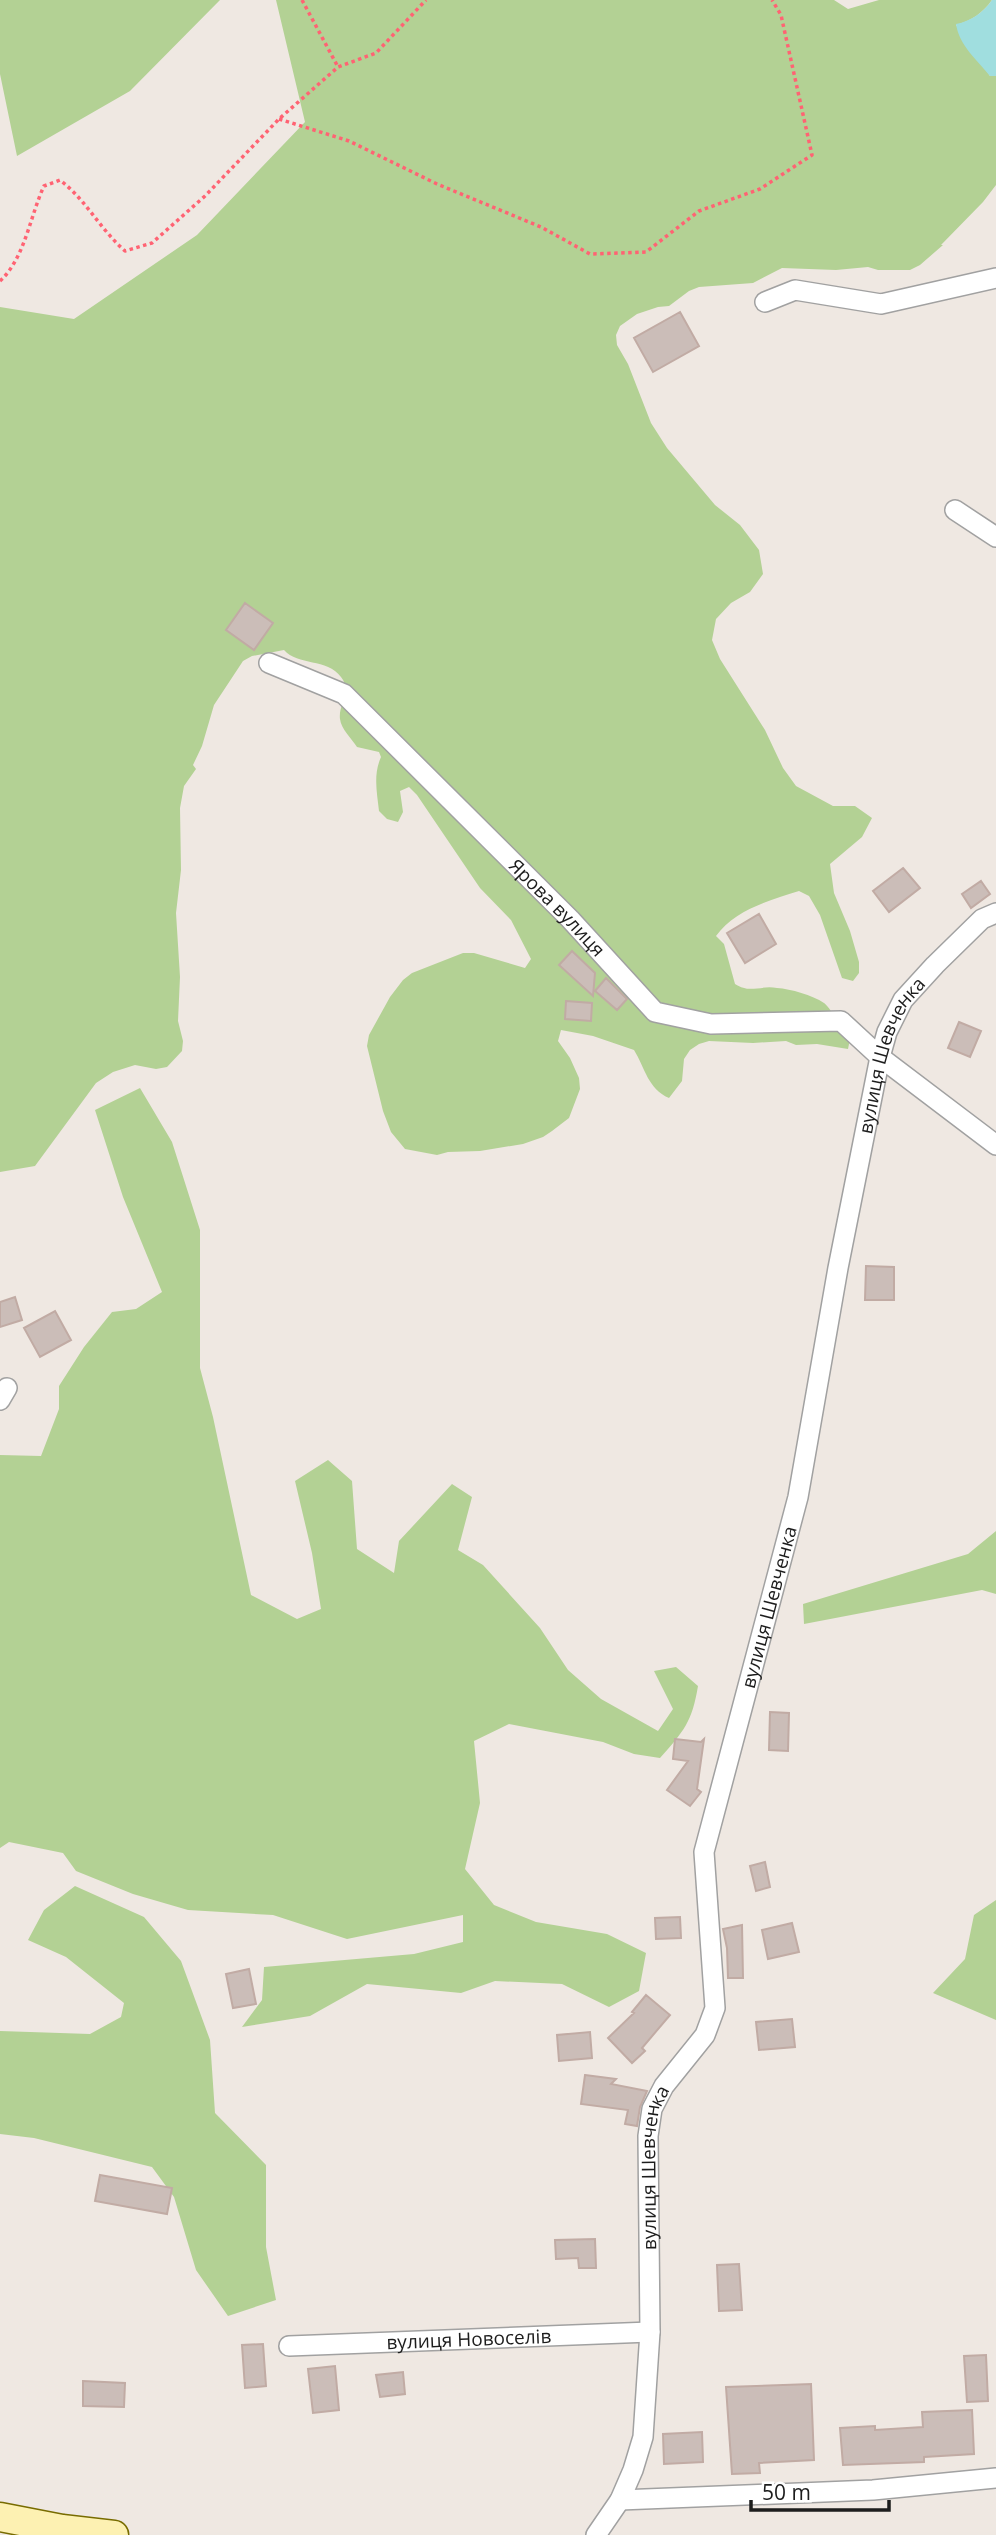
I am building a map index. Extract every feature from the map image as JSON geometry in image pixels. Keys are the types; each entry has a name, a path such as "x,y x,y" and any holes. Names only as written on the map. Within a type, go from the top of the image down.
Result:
{"street":[{"path":"765,302 795,290 881,304 996,278"},
{"path":"955,510 996,537"},
{"name":"Ярова вулиця","path":"270,663 344,694 570,919 656,1012 711,1024 841,1021 880,1057 996,1145"},
{"name":"вулиця Шевченка","path":"596,2535 620,2500 643,2437 650,2332 648,2136 652,2109 664,2086 705,2035 715,2008 704,1852 798,1497 838,1268 880,1057 887,1032 902,1000 982,919 996,913"},
{"name":"вулиця Новоселів","path":"289,2346 650,2332"},
{"path":"620,2500 873,2490 996,2478"},
{"path":"0,2517 62,2529 114,2535"}],"path":[{"path":"302,0 338,67"},
{"path":"0,281 9,272 27,234 33,210 44,186 60,180 75,192 110,238 125,251 152,243 205,196 279,119 338,67 376,52 426,0"},
{"path":"279,119 349,141 437,184 541,227 590,254 646,252 699,211 760,189 812,156 781,15 772,0"}],"green space":[{"path":"0,0 220,0 130,91 17,156 0,74"},
{"path":"276,0 834,0 848,9 879,0 992,0 976,16 956,25 990,76 996,76 996,185 943,245 910,270 878,270 868,267 836,270 782,268 753,283 699,287 669,306 637,314 620,326 616,335 617,345 628,364 651,423 667,448 715,505 740,525 759,550 763,574 750,592 731,603 716,619 712,640 720,659 765,730 783,768 796,786 833,806 855,806 872,818 862,837 830,864 834,893 859,962 859,973 853,981 842,978 820,915 809,896 799,891 765,902 743,913 732,919 716,936 724,944 735,984 750,989 771,987 789,990 819,1000 829,1009 850,1039 848,1049 817,1044 796,1045 786,1041 709,1041 690,1050 684,1059 682,1081 669,1098 652,1084 634,1050 593,1036 561,1030 558,1041 570,1058 579,1078 580,1089 569,1118 552,1131 523,1144 480,1151 437,1155 405,1149 391,1132 383,1111 367,1046 369,1035 390,997 412,973 463,953 474,953 525,968 531,959 511,920 480,888 409,787 400,791 403,812 398,822 387,819 379,811 376,777 381,757 379,752 357,747 342,726 340,714 346,688 341,677 328,667 297,658 284,650 252,656 243,661 214,705 202,746 193,765 196,769 184,786 180,808 181,870 176,913 180,977 178,1021 183,1041 182,1051 167,1067 156,1069 135,1065 113,1072 96,1083 35,1166 0,1172 0,307 74,319 197,235 305,122"},
{"path":"140,1088 172,1142 200,1230 200,1368 251,1595 297,1619 321,1609 312,1553 295,1481 328,1460 352,1481 357,1549 394,1573 399,1541 452,1484 472,1497 458,1550 483,1565 540,1628 568,1670 601,1699 658,1731 673,1709 654,1671 676,1667 698,1686 686,1725 660,1758 634,1754 603,1742 509,1724 474,1741 480,1803 465,1869 494,1905 536,1922 607,1934 646,1953 639,1991 609,2007 562,1984 495,1981 461,1993 367,1984 310,2016 242,2027 262,2000 264,1967 414,1954 463,1942 463,1915 347,1939 273,1915 188,1910 133,1894 76,1871 63,1853 9,1842 0,1848 0,1455 41,1456 59,1409 59,1386 84,1347 112,1312 136,1309 162,1292 123,1197 95,1110"},
{"path":"996,1531 996,1594 982,1590 804,1624 803,1604 968,1554"},
{"path":"75,1886 144,1917 181,1961 210,2040 215,2113 266,2165 266,2247 276,2300 228,2316 196,2270 174,2197 152,2167 34,2138 0,2134 0,2031 90,2034 121,2017 124,2003 66,1957 28,1940 44,1910"},
{"path":"996,1900 996,2020 933,1993 965,1959 974,1915"}],"water":[{"path":"992,0 996,0 996,76 990,76 969,52 956,24 976,16"}],"building":[{"path":"680,312 699,346 653,372 634,338"},
{"path":"245,603 273,623 254,650 226,630"},
{"path":"903,868 920,888 889,912 873,891"},
{"path":"981,881 990,894 971,908 962,894"},
{"path":"759,914 776,944 745,963 727,933"},
{"path":"572,951 595,973 593,996 559,965"},
{"path":"606,978 627,999 617,1010 595,991"},
{"path":"566,1001 592,1003 591,1021 565,1019"},
{"path":"959,1022 981,1031 970,1057 948,1048"},
{"path":"866,1266 894,1267 894,1300 865,1300"},
{"path":"15,1297 22,1320 0,1327 0,1302"},
{"path":"55,1311 71,1340 40,1357 24,1328"},
{"path":"770,1712 789,1713 788,1751 769,1750"},
{"path":"675,1739 701,1742 704,1739 697,1789 701,1792 690,1806 667,1790 688,1761 673,1759"},
{"path":"765,1862 770,1887 756,1891 750,1866"},
{"path":"680,1917 681,1938 656,1939 655,1918"},
{"path":"792,1923 799,1952 768,1959 762,1930"},
{"path":"742,1925 743,1978 728,1978 723,1929"},
{"path":"249,1969 256,2004 233,2008 226,1974"},
{"path":"646,1995 670,2015 642,2048 645,2051 632,2063 608,2038 634,2013 632,2012"},
{"path":"792,2019 795,2047 759,2050 756,2022"},
{"path":"590,2032 592,2058 559,2061 557,2035"},
{"path":"585,2075 616,2079 611,2084 647,2091 640,2107 637,2126 625,2124 628,2110 581,2104"},
{"path":"100,2175 172,2188 167,2214 95,2201"},
{"path":"595,2239 596,2268 579,2268 578,2258 556,2259 555,2240"},
{"path":"739,2264 742,2310 719,2311 717,2265"},
{"path":"263,2344 266,2386 245,2388 242,2345"},
{"path":"986,2355 988,2401 967,2402 964,2356"},
{"path":"335,2366 339,2410 313,2413 308,2369"},
{"path":"403,2372 405,2394 380,2397 376,2375"},
{"path":"83,2381 125,2383 124,2407 83,2406"},
{"path":"811,2384 814,2460 759,2463 760,2473 732,2474 726,2387"},
{"path":"972,2410 974,2454 924,2457 924,2462 843,2465 840,2428 875,2426 875,2430 923,2427 922,2412"},
{"path":"702,2432 703,2462 664,2464 663,2434"}]}
